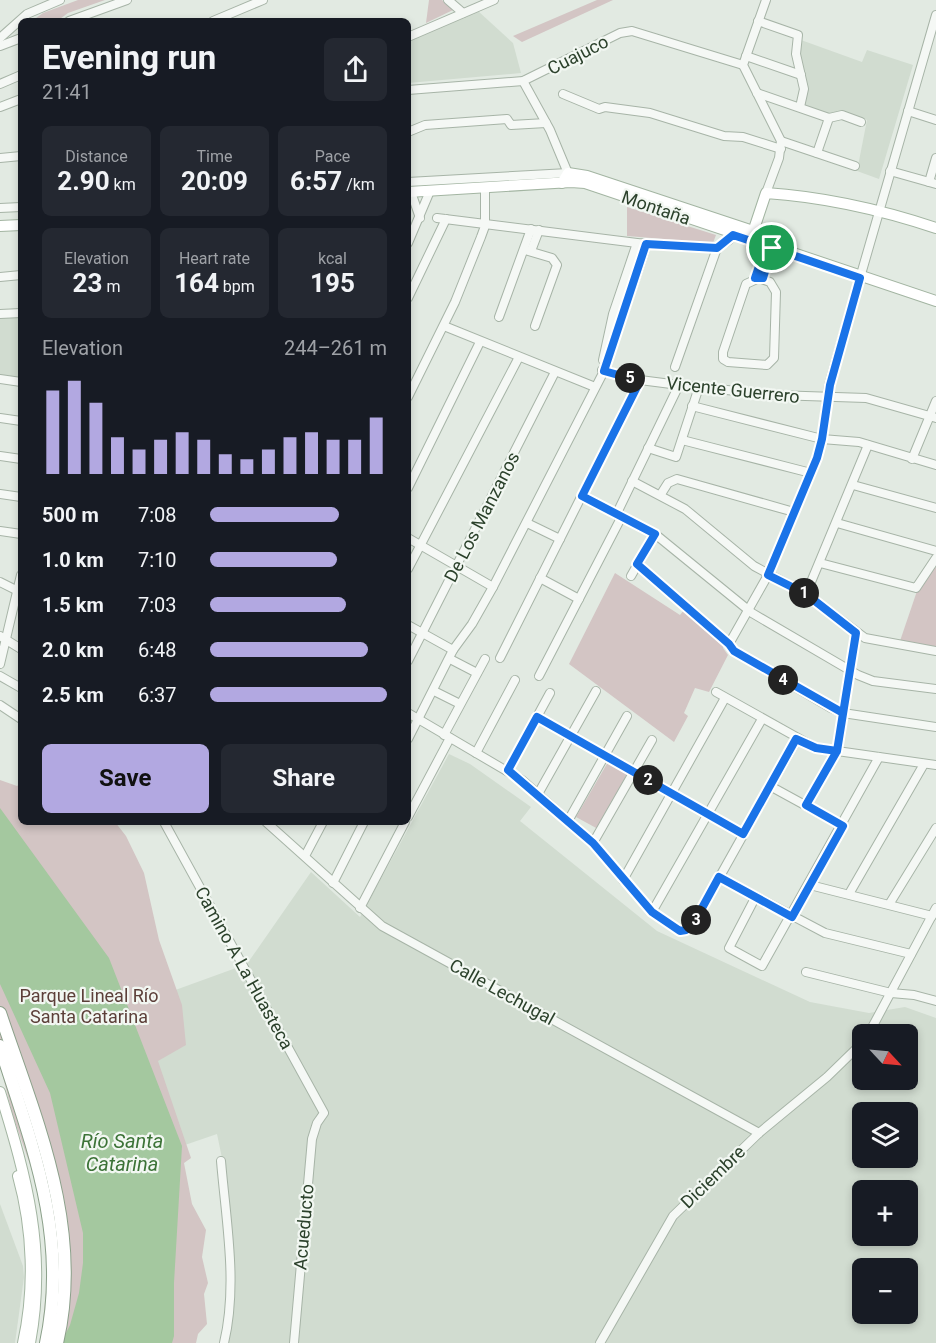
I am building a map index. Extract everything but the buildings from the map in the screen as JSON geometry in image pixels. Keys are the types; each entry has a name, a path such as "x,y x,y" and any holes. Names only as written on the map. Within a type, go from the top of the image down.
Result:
{"highway":[{"path":"0,1013 54,1176 61,1213 64,1301 57,1343"},
{"path":"0,1046 44,1184 50,1218 54,1284 46,1343"}],"main road":[{"name":"Montaña","path":"411,188 430,190 485,188 587,176 752,236 769,247 936,301"},
{"path":"752,236 766,194 845,201 880,209 936,228"},
{"path":"0,226 18,225"},
{"path":"0,1092 27,1183 35,1222 38,1286 30,1343"},
{"path":"0,1115 20,1184 30,1247 30,1300 23,1343"}],"street":[{"path":"22,18 60,0"},
{"path":"77,18 127,0"},
{"path":"220,18 263,0"},
{"path":"448,0 463,13"},
{"path":"411,36 494,0"},
{"path":"766,0 745,60 757,93 781,145 766,194"},
{"path":"729,644 768,575 822,439 828,398 860,278 936,15"},
{"path":"758,21 798,35 796,54 804,89 800,107"},
{"path":"0,38 18,22"},
{"name":"Cuajuco","path":"411,90 523,81 620,33 632,31 801,75"},
{"path":"0,46 18,39"},
{"path":"0,84 18,76"},
{"path":"523,81 546,123 567,179"},
{"path":"757,93 829,118 842,115 861,122"},
{"path":"563,94 602,108 650,113 724,136 743,137 817,153 855,166"},
{"path":"0,107 18,100"},
{"path":"908,111 936,120"},
{"path":"817,153 829,118"},
{"path":"411,131 425,125 546,123"},
{"path":"0,158 18,156"},
{"path":"890,171 933,183 936,158"},
{"name":"Montaña","path":"411,188 567,179"},
{"path":"411,391 444,326 485,226 485,188"},
{"path":"411,237 430,190"},
{"path":"411,193 420,218"},
{"path":"0,208 18,207"},
{"path":"411,291 441,219 646,244 717,248"},
{"path":"499,317 535,230"},
{"path":"675,367 717,248 735,230"},
{"path":"602,372 613,314 637,243"},
{"path":"411,733 452,654 493,587 595,387 646,244"},
{"path":"759,278 770,282 776,292 774,358 767,365 728,362 723,358 723,352 746,285 759,278 769,247"},
{"path":"528,251 552,258 557,265 535,326"},
{"path":"0,277 18,275"},
{"path":"0,314 18,312"},
{"path":"444,326 595,387"},
{"path":"411,482 480,342"},
{"path":"411,564 519,357"},
{"name":"De Los Manzanos","path":"411,656 555,372"},
{"name":"Vicente Guerrero","path":"602,372 640,381 880,401 934,417"},
{"path":"0,379 18,382"},
{"path":"500,658 640,381"},
{"path":"539,676 579,599 619,515 632,481 679,385"},
{"path":"648,448 674,458 699,387"},
{"path":"912,459 934,417 936,401"},
{"path":"692,406 822,439 868,445 936,465"},
{"path":"0,418 18,421"},
{"path":"682,440 810,473"},
{"path":"806,594 868,445"},
{"path":"0,456 18,459"},
{"path":"661,494 668,483 676,479 794,512"},
{"path":"632,481 661,494 692,514 768,575 806,594 856,633 874,642 936,651"},
{"path":"853,485 936,508"},
{"path":"0,494 18,497"},
{"path":"582,496 655,534 747,609 849,669 873,681 936,688"},
{"path":"527,522 560,539"},
{"path":"837,523 936,551"},
{"path":"0,531 18,534"},
{"path":"631,576 655,534"},
{"path":"411,540 493,587"},
{"path":"820,563 916,588 935,562"},
{"path":"637,564 729,644 734,651 843,713 936,727"},
{"path":"540,578 579,599"},
{"path":"0,582 18,591 3,638 0,664"},
{"path":"411,627 477,673"},
{"path":"806,805 837,751 856,633"},
{"path":"3,638 18,647"},
{"path":"411,811 447,737 460,704 484,659"},
{"path":"0,676 18,685"},
{"path":"476,753 515,680"},
{"path":"434,691 460,704"},
{"path":"538,794 596,691"},
{"path":"716,692 796,739 816,748 936,765"},
{"path":"508,770 550,693"},
{"path":"623,880 725,698"},
{"path":"0,705 18,717"},
{"path":"411,715 508,770 593,843 652,912 673,928 686,930 696,919 796,739"},
{"path":"568,821 627,716"},
{"path":"537,717 743,834"},
{"path":"652,912 762,719"},
{"path":"593,843 652,740"},
{"path":"755,898 729,948 762,966 810,885 879,758"},
{"path":"849,894 924,764"},
{"path":"770,786 843,826"},
{"name":"Camino A La Huasteca","path":"166,825 324,1113"},
{"name":"Calle Lechugal","path":"269,825 360,908 398,935 759,1133"},
{"path":"276,831 279,825"},
{"path":"305,856 321,825"},
{"path":"333,883 362,825"},
{"path":"360,908 403,825"},
{"path":"890,903 936,828"},
{"path":"719,877 825,933 911,954"},
{"path":"810,885 934,912 874,1024"},
{"path":"806,972 891,993 914,994 936,1001"},
{"name":"Diciembre","path":"600,1343 673,1216 759,1133 833,1072 852,1052"},
{"name":"Acueducto","path":"294,1343 312,1139 317,1123 324,1113"},
{"path":"221,1161 231,1290 230,1317 224,1343"}],"shaded area":[{"path":"478,11 513,43 521,73 411,83 411,40"},
{"path":"801,40 862,62 867,50 913,65 879,179 857,171 867,120 842,111 831,116 802,105 799,51"},
{"path":"18,317 18,379 0,376 0,318"},
{"path":"449,754 470,764 531,807 520,821 657,931 810,1002 869,1013 905,1007 936,1018 936,1343 226,1343 231,1326 222,1158 217,1134 182,1146 134,1005 247,964 311,872 360,917"},
{"path":"0,1204 23,1266 24,1277 15,1343 0,1343"}],"green space":[{"path":"78,0 105,0 68,13 61,18 36,18 43,13"},
{"path":"429,0 442,0 453,10 426,23"},
{"path":"597,0 613,0 522,42 513,36"},
{"path":"627,207 716,235 713,243 627,236"},
{"path":"934,566 936,568 936,647 900,641 917,591"},
{"path":"615,573 680,615 684,610 724,643 723,648 728,655 709,692 695,688 684,713 688,716 674,742 569,664"},
{"path":"608,762 628,772 598,829 576,817"},
{"name":"Parque Lineal Río Santa Catarina","path":"0,780 18,785 18,825 117,825 126,836 144,873 159,940 182,1005 186,1045 158,1061 191,1158 184,1163 192,1204 206,1230 202,1257 208,1283 204,1294 207,1324 198,1334 196,1343 41,1343 48,1269 42,1199 13,1116 0,1065"}],"water":[{"name":"Río Santa Catarina","path":"0,808 109,958 182,1146 172,1343 61,1343 70,1325 79,1293 83,1263 83,1233 50,1093 0,984"}],"route":[{"path":"772,248 763,278 755,278 766,246 733,235 717,248 646,244 604,371 640,381 582,496 655,534 637,564 729,644 734,651 843,713 837,751 806,805 843,826 792,917 719,877 691,926 680,931 652,912 593,843 508,770 537,717 743,834 796,739 816,748 837,751 856,633 806,594 768,575 817,458 830,385 860,278 772,248"}]}
